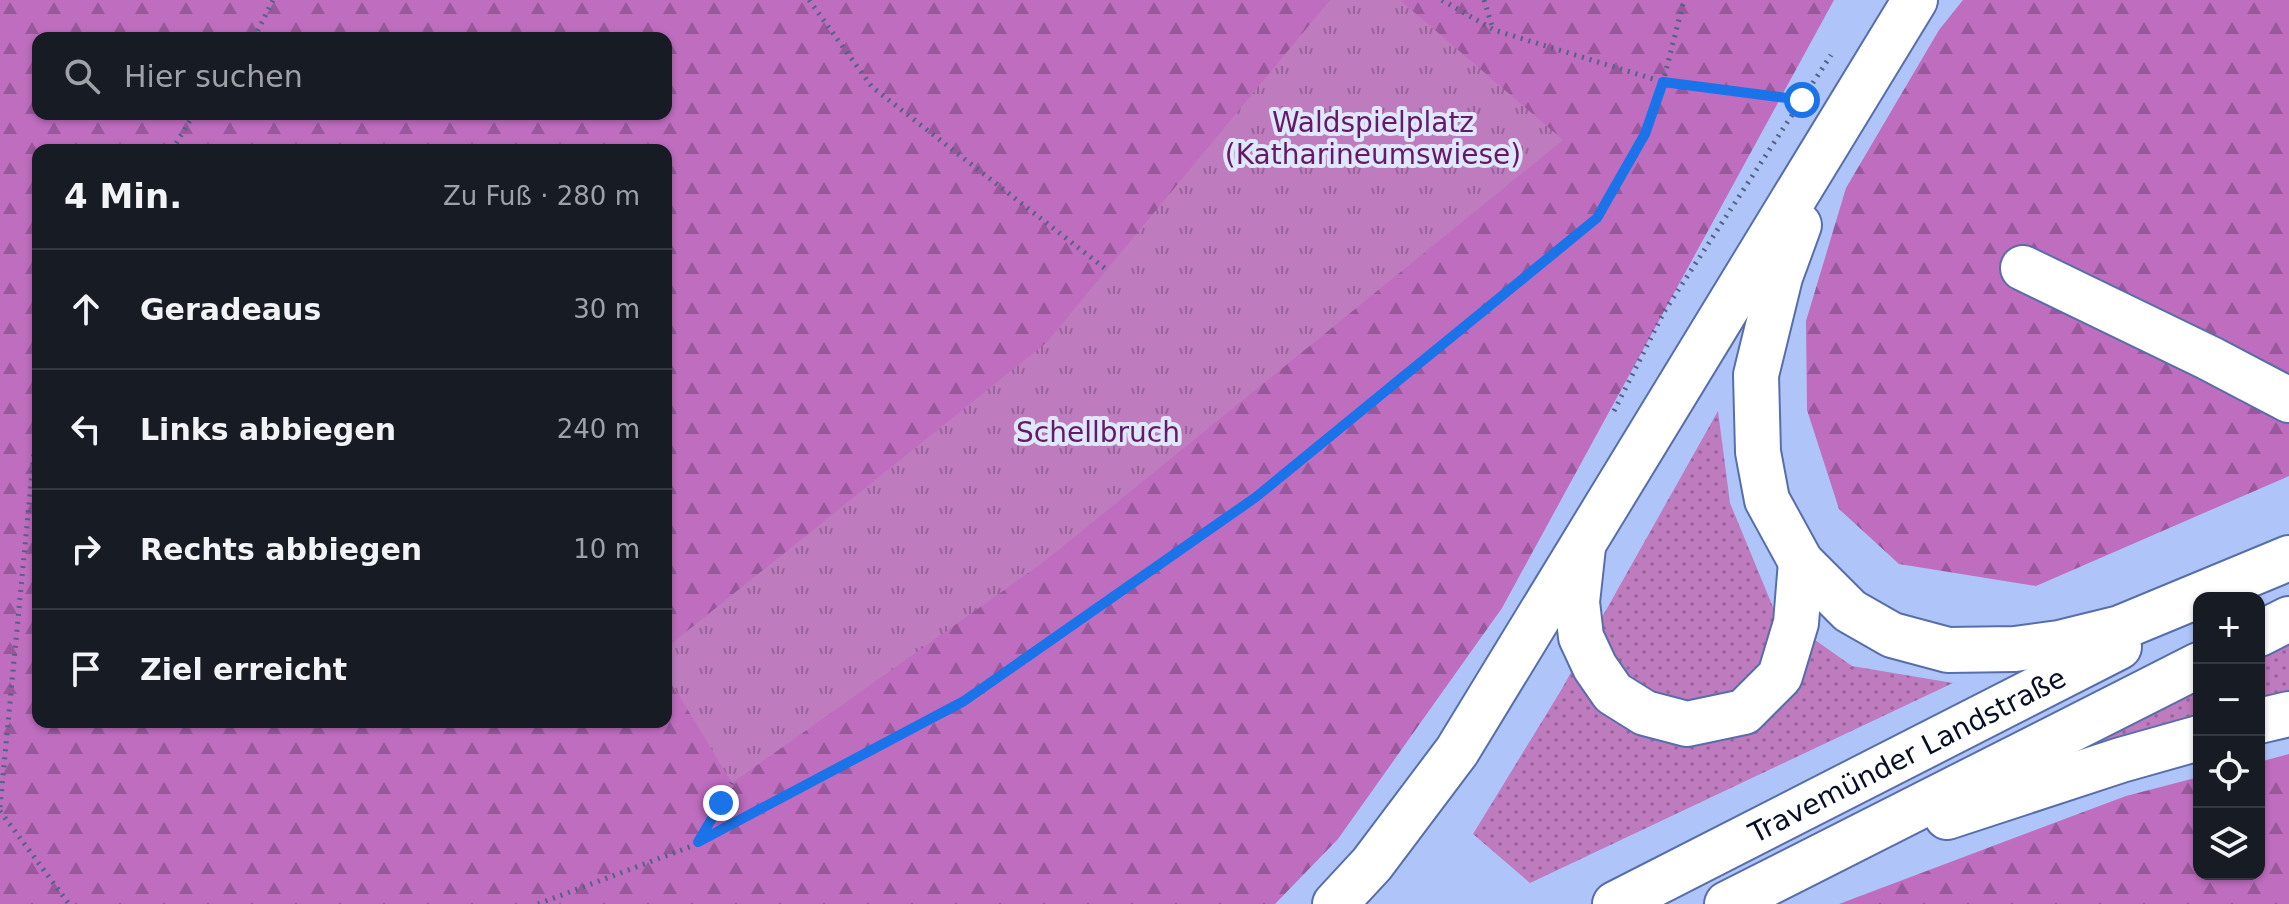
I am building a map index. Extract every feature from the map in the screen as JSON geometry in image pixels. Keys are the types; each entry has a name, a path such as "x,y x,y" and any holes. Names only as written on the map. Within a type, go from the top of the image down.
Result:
{"main road":[{"path":"1335,904 1372,864 1457,751 1915,0"},
{"path":"1828,142 1780,277 1756,375 1758,452 1767,500 1801,562 1850,611 1892,635 1948,650 2015,649 2085,638 2120,628 2289,559"},
{"path":"2023,268 2289,400"},
{"path":"1583,547 1579,614 1581,637 1595,667 1613,693 1645,713 1687,724 1744,712 1780,676 1796,623 1801,562"},
{"path":"2226,592 2289,559"},
{"name":"Travemünder Landstraße","path":"1615,904 2193,609"},
{"path":"2265,631 2289,619"},
{"name":"Travemünder Landstraße","path":"1727,904 2193,668"},
{"path":"2265,720 2289,714"},
{"path":"1808,863 2121,760 2193,740"}],"path":[{"path":"257,32 273,0"},
{"path":"809,0 872,87 1107,270"},
{"path":"1442,0 1494,30 1663,82 1802,100"},
{"path":"1484,0 1494,30"},
{"path":"538,904 698,842 964,701 1256,497 1597,218 1645,134 1663,82 1684,0"},
{"path":"176,144 190,120"},
{"path":"32,473 0,809 69,904"},
{"path":"698,842 732,783"}],"green space":[{"name":"Schellbruch","path":"0,0 1834,0 1502,608 1338,839 1275,904 0,904"},
{"name":"Waldspielplatz (Katharineumswiese)","path":"1330,0 1400,0 1563,140 1045,561 732,783 672,684 672,643 1047,342"},
{"path":"1963,0 2289,0 2289,476 2036,586 1899,564 1839,509 1807,410 1806,321 1846,188 1939,30"},
{"path":"1718,411 1730,503 1775,612 1852,666 1953,683 1530,883 1473,834 1560,692"},
{"path":"2289,643 2289,701 2265,707 2265,664 2265,655"},
{"path":"2193,692 2193,727 2033,773"},
{"path":"2289,754 2289,904 1839,904 2126,796 2193,779 2193,880 2265,880 2265,760"}],"route":[{"path":"721,803 698,842 964,701 1256,497 1597,218 1645,134 1663,82 1802,100"}]}
